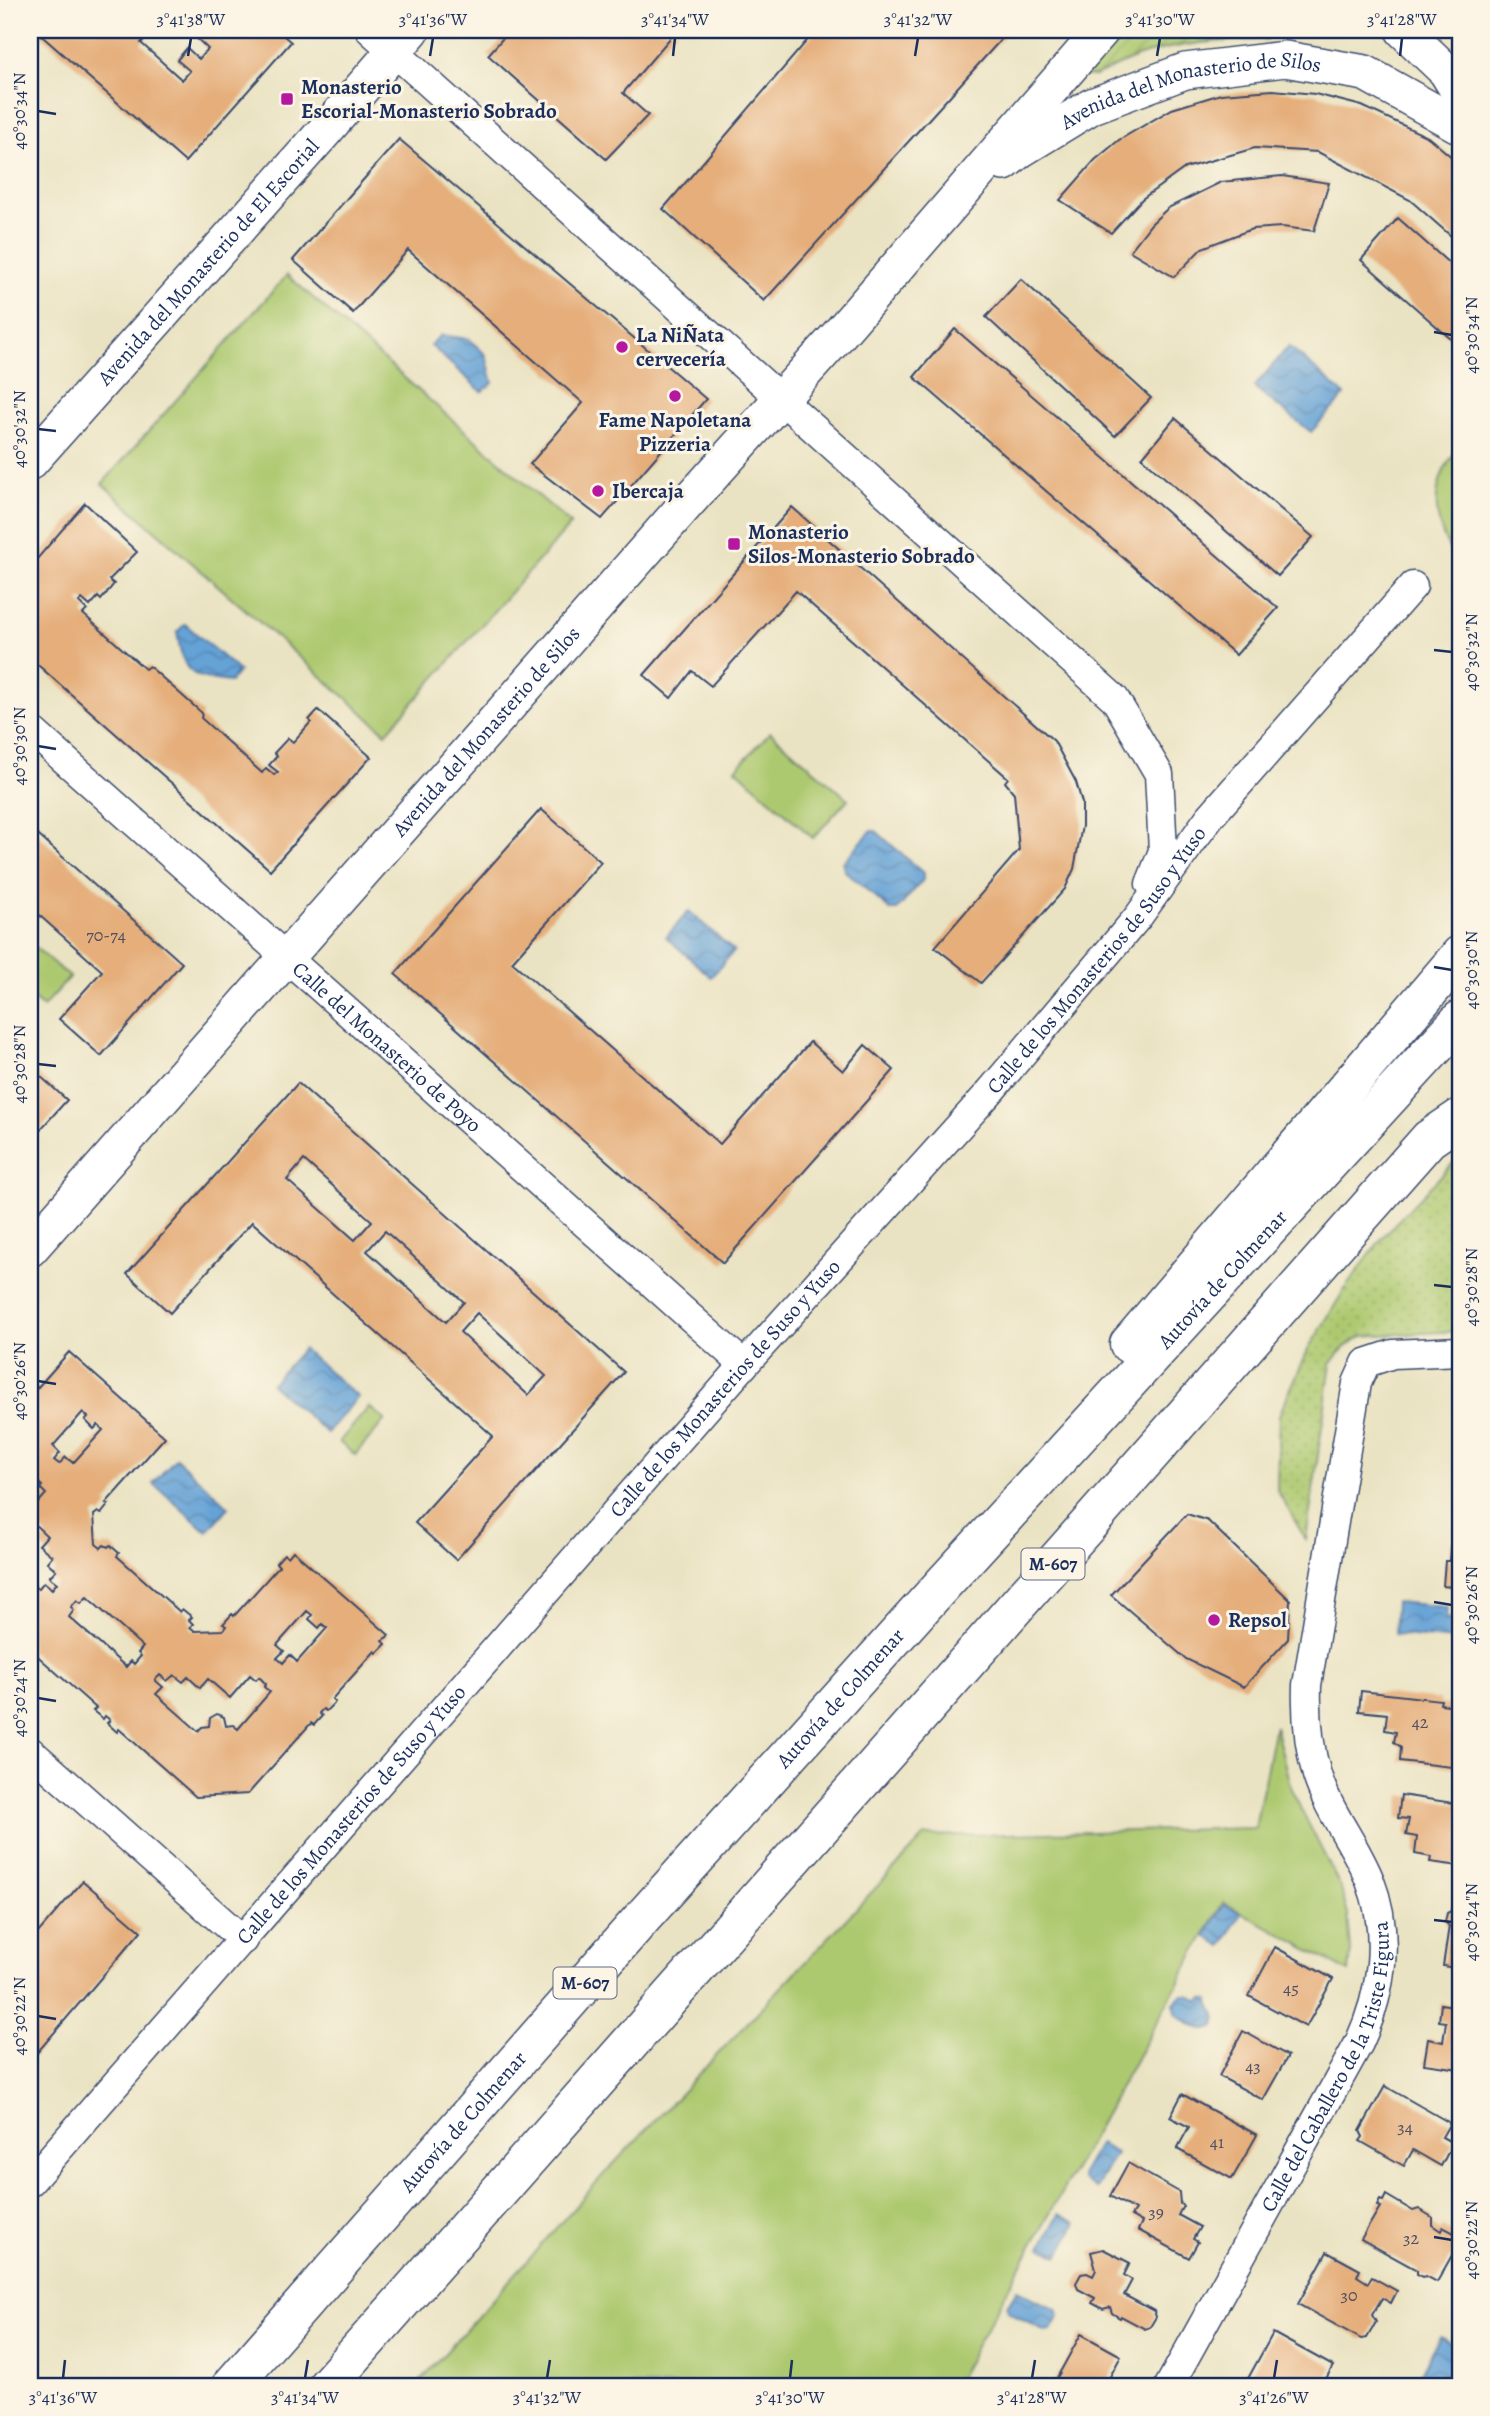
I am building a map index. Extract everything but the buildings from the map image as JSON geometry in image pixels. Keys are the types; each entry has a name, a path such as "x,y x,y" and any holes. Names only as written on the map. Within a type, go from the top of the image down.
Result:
{"highway":[{"path":"943,1584 1103,1375 1460,955"},
{"name":"Autovía de Colmenar","path":"231,2386 643,1917 943,1584 1460,1020"},
{"name":"M-607","path":"327,2386 1460,1104"},
{"path":"1429,1139 1460,1118"}],"street":[{"name":"Avenida del Monasterio de Silos","path":"30,1249 679,512 781,400 1102,30"},
{"path":"1419,35 1455,74"},
{"path":"391,37 781,400 1115,699 1159,774 1163,850 1138,917"},
{"name":"Avenida del Monasterio de El Escorial","path":"30,462 391,37"},
{"name":"Avenida del Monasterio de Silos","path":"942,214 1020,150 1092,106 1185,71 1284,59 1365,74 1460,125"},
{"name":"Calle de los Monasterios de Suso y Yuso","path":"30,2182 744,1365 979,1104 1138,917 1209,818 1413,586"},
{"name":"Calle del Monasterio de Poyo","path":"30,729 744,1365"},
{"name":"Calle del Caballero de la Triste Figura","path":"1169,2386 1359,2043 1378,1993 1382,1963 1380,1920 1370,1882 1317,1777 1306,1725 1307,1685 1354,1397 1366,1363 1393,1354 1460,1350"},
{"path":"30,1751 243,1940"}],"green space":[{"path":"1118,30 1275,30 1267,40 1219,41 1155,51 1095,76 1086,76 1086,66"},
{"path":"287,275 571,524 386,733 102,484"},
{"path":"1460,447 1460,565 1443,536 1437,506 1442,476"},
{"path":"770,732 848,799 813,838 736,769"},
{"path":"30,943 70,977 43,1007 30,996"},
{"path":"1460,1156 1460,1331 1363,1336 1341,1350 1334,1358 1331,1363 1306,1540 1277,1490 1279,1415 1309,1348 1346,1287 1385,1234"},
{"path":"369,1407 385,1420 355,1455 339,1442"},
{"path":"1275,1726 1291,1789 1340,1886 1348,1915 1351,1951 1349,1972 1223,1902 954,2386 416,2386 604,2174 925,1836 1255,1828"}],"water":[{"path":"441,335 469,339 486,355 493,383 482,392 430,345"},
{"path":"1289,346 1345,395 1311,432 1254,387"},
{"path":"185,624 239,671 230,682 205,678 190,671 182,657 177,632"},
{"path":"871,831 876,831 923,873 923,880 897,910 890,910 844,870 843,862"},
{"path":"689,911 734,951 711,977 666,937"},
{"path":"303,1349 358,1397 327,1433 271,1384"},
{"path":"176,1458 229,1507 207,1532 153,1483"},
{"path":"1396,1602 1447,1607 1446,1618 1456,1619 1454,1640 1394,1634"},
{"path":"1224,1904 1241,1913 1222,1946 1205,1936"},
{"path":"1182,1995 1189,1995 1199,2001 1204,1998 1210,2000 1217,2018 1215,2026 1200,2028 1177,2015 1174,2003"},
{"path":"1099,2144 1116,2153 1096,2188 1083,2180 1082,2174"},
{"path":"1059,2214 1076,2223 1058,2256 1041,2247"},
{"path":"1017,2290 1057,2310 1059,2316 1051,2330 1045,2331 1008,2311 1007,2306"},
{"path":"1440,2337 1460,2348 1460,2352 1441,2386 1437,2386 1419,2376"}],"place":[{"name":"Monasterio Escorial-Monasterio Sobrado","path":"287,99"},
{"name":"La NiÑata cervecería","path":"622,347"},
{"name":"Fame Napoletana Pizzeria","path":"675,396"},
{"name":"Ibercaja","path":"598,491"},
{"name":"Monasterio Silos-Monasterio Sobrado","path":"734,544"},
{"name":"Repsol","path":"1214,1620"}]}
